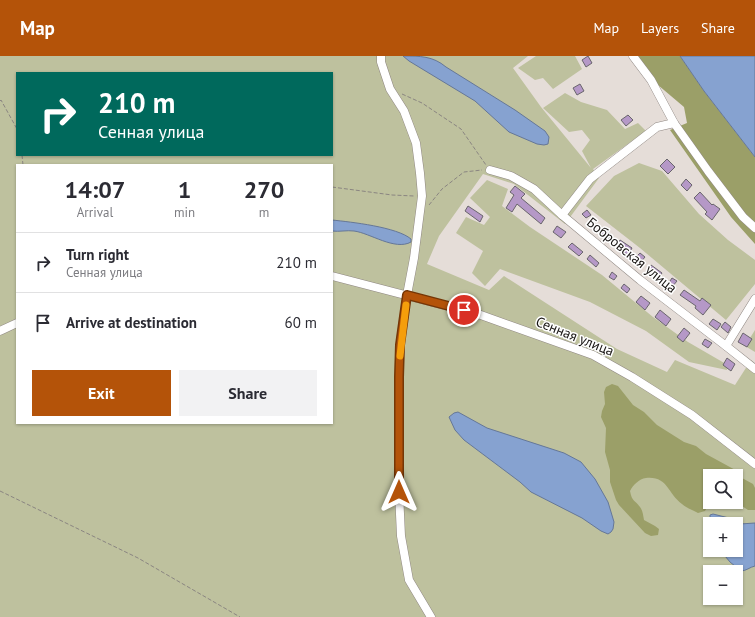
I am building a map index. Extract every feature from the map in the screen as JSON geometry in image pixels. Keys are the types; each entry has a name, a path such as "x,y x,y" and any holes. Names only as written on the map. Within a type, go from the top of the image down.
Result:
{"street":[{"path":"381,56 381,62 390,89 404,111 416,143 422,196 400,345 399,492 401,536 409,580 432,617"},
{"path":"633,56 651,80 674,123 708,171 739,211 755,228"},
{"path":"562,215 590,179 657,127 674,123"},
{"name":"Бобровская улица","path":"490,170 524,182 534,189 562,215 640,280 755,369"},
{"name":"Сенная улица","path":"333,276 478,314 593,355 632,376 692,415 755,464"},
{"path":"726,346 755,299"},
{"path":"0,331 16,323"}],"path":[{"path":"403,94 422,103 461,128 490,170"},
{"path":"0,100 16,127"},
{"path":"428,206 442,189 464,172 490,170"},
{"path":"333,187 392,195 422,196"},
{"path":"0,491 138,558 240,617"}],"green space":[{"path":"0,56 528,56 513,68 541,107 591,168 582,151 590,140 582,130 569,132 543,108 565,93 581,102 607,110 625,129 638,123 646,131 593,169 599,178 565,224 514,184 483,174 439,236 427,264 489,290 504,276 617,349 667,372 675,360 735,385 751,360 755,364 755,617 0,617"},
{"path":"536,56 575,56 582,69 553,89 543,78 535,80 518,68"},
{"path":"631,56 680,56 704,91 755,157 755,244 731,217 670,130 687,123 684,107 645,74"},
{"path":"639,163 662,171 699,214 728,240 755,260 755,284 726,320 640,248 586,206 614,176"},
{"path":"487,180 508,189 502,206 530,227 602,275 653,317 688,342 726,364 727,370 689,362 646,331 590,302 500,269 485,286 472,273 483,251 456,233 466,217 484,225 490,217 470,198"},
{"path":"755,330 755,352 745,346"},
{"path":"612,384 618,386 633,405 644,412 657,425 684,442 696,446 706,454 734,469 703,469 703,509 706,509 705,511 698,513 688,508 677,500 663,482 653,478 641,480 636,483 630,491 633,499 642,510 644,520 659,529 658,535 651,536 645,533 619,505 610,482 610,470 605,452 606,428 601,417 605,404 604,392 606,387"},
{"path":"743,479 753,484 755,488 755,510 748,510 743,507"}],"water":[{"path":"403,56 426,57 441,63 545,131 549,137 548,144 537,144 509,132 475,101"},
{"path":"680,56 755,56 755,157 704,91"},
{"path":"333,220 385,228 404,235 411,239 411,242 405,244 390,243 354,231 333,231"},
{"path":"458,412 487,428 564,453 581,462 595,479 608,502 614,522 611,532 608,534 601,531 582,518 531,492 464,440 455,430 449,417"},
{"path":"713,514 725,517 710,517 710,515"},
{"path":"755,523 755,566 743,570 743,565 734,565 726,557 743,557 743,524"}],"building":[{"path":"588,56 592,63 586,67 582,60"},
{"path":"580,84 584,91 577,95 573,88"},
{"path":"628,115 633,120 626,126 621,120"},
{"path":"667,159 675,167 668,174 660,166"},
{"path":"686,179 692,185 687,191 681,185"},
{"path":"515,186 525,194 521,198 545,218 541,224 517,204 512,212 506,208 514,195 510,192"},
{"path":"700,192 712,205 713,204 720,209 712,220 705,214 707,212 694,198"},
{"path":"468,206 483,216 480,222 465,211"},
{"path":"587,210 591,215 586,218 582,214"},
{"path":"557,226 566,232 561,238 553,232"},
{"path":"605,229 612,235 608,239 601,234"},
{"path":"620,240 632,248 628,255 616,247"},
{"path":"572,243 583,252 579,256 568,247"},
{"path":"640,253 645,257 640,263 635,258"},
{"path":"590,255 599,263 596,267 587,259"},
{"path":"651,265 662,273 658,279 647,270"},
{"path":"612,272 617,276 614,280 609,277"},
{"path":"672,278 677,281 672,287 668,284"},
{"path":"624,284 630,289 627,293 621,288"},
{"path":"684,290 700,301 702,298 711,305 703,315 695,308 696,306 680,295"},
{"path":"641,296 650,303 645,310 636,302"},
{"path":"660,310 671,319 666,326 655,317"},
{"path":"713,319 721,324 717,330 709,324"},
{"path":"725,322 731,327 728,333 721,327"},
{"path":"684,328 690,333 683,342 677,337"},
{"path":"743,333 752,339 747,347 738,342"},
{"path":"705,339 712,343 708,348 702,344"},
{"path":"727,358 735,364 731,371 723,365"}],"slow traffic":[{"path":"400,356 400,345 406,305"}],"route":[{"path":"399,492 400,345 407,295 464,310"}]}
